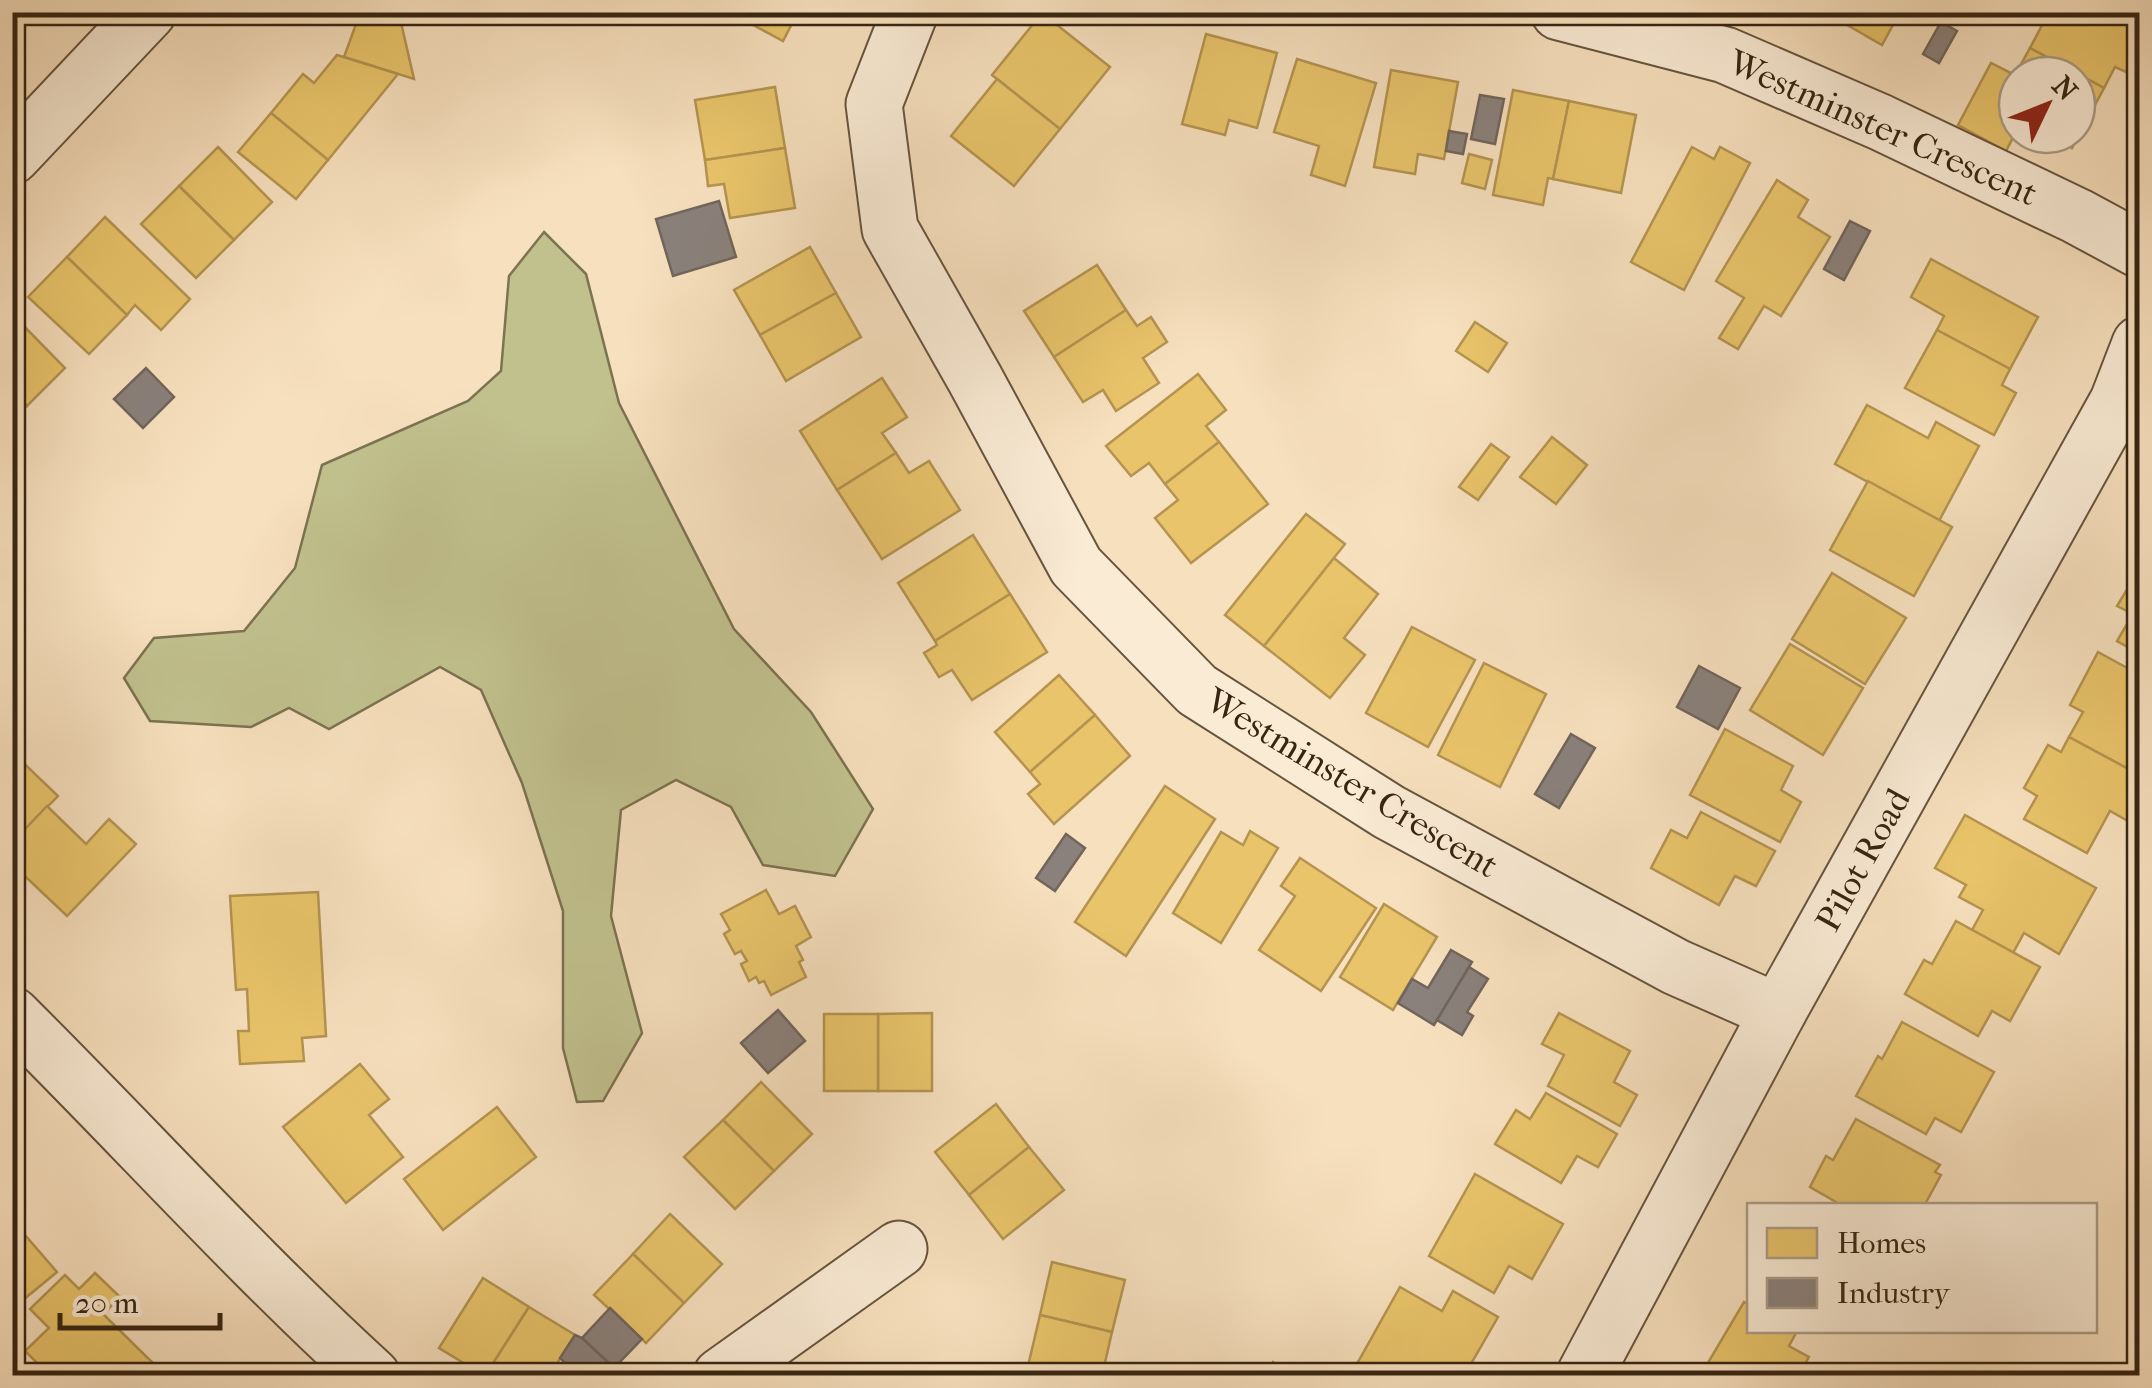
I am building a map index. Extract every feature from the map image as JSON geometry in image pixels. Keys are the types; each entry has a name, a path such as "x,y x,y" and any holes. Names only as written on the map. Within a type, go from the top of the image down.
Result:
{"street":[{"path":"12,156 148,12"},
{"name":"Westminster Crescent","path":"910,12 874,104 890,230 1076,566 1197,690 1389,812 1676,967 1778,1012"},
{"name":"Westminster Crescent","path":"1560,12 1725,55 1880,122 2140,250"},
{"name":"Pilot Road","path":"1584,1376 1778,1012 2118,401 2140,344"},
{"path":"12,1015 238,1248 372,1376"},
{"path":"720,1376 899,1249"}],"green space":[{"path":"544,232 586,274 619,403 734,629 811,712 873,809 835,876 763,865 731,807 676,780 621,810 611,916 642,1033 603,1101 577,1102 563,1048 563,911 522,783 481,690 440,667 329,729 289,708 251,727 150,721 124,678 154,638 244,631 295,568 322,465 468,401 501,371 509,276"}],"building: Homes":[{"path":"352,12 404,12 399,14 414,79 344,57 355,27"},
{"path":"729,12 798,12 783,41"},
{"path":"1847,12 1920,12 1914,23 1899,14 1882,45 1842,22"},
{"path":"2049,12 2140,12 2140,48 2126,72 2115,67 2104,88 2097,84 2097,55 2043,55 2030,48"},
{"path":"1042,13 1110,67 1060,129 992,75"},
{"path":"1206,34 1277,53 1257,128 1229,120 1225,135 1182,124"},
{"path":"337,55 398,74 328,160 271,113 303,74 314,83"},
{"path":"1297,59 1376,83 1345,186 1311,175 1319,146 1274,132"},
{"path":"1991,63 1997,66 1997,146 1958,125"},
{"path":"1391,70 1458,82 1444,159 1418,154 1415,174 1374,167"},
{"path":"997,79 1060,129 1014,186 951,136"},
{"path":"775,87 785,148 705,160 695,100"},
{"path":"1513,90 1569,101 1553,179 1548,178 1543,205 1493,195"},
{"path":"1569,101 1636,115 1621,193 1553,179"},
{"path":"271,113 328,160 296,199 238,152"},
{"path":"218,147 272,202 234,240 179,186"},
{"path":"1692,147 1714,159 1720,147 1750,163 1684,290 1631,262"},
{"path":"785,148 795,208 730,218 724,184 708,186 705,160"},
{"path":"1469,154 1492,160 1485,189 1462,183"},
{"path":"1777,180 1808,200 1798,217 1830,237 1781,316 1764,306 1738,349 1719,338 1744,298 1716,281"},
{"path":"179,186 234,240 196,278 141,224"},
{"path":"105,217 190,299 161,330 135,305 127,315 67,257"},
{"path":"810,247 836,293 760,335 734,290"},
{"path":"67,257 127,315 89,354 28,297"},
{"path":"1931,259 2038,317 2010,369 1937,330 1944,316 1911,297"},
{"path":"1097,265 1126,310 1054,357 1024,311"},
{"path":"836,293 861,337 786,381 760,335"},
{"path":"1126,310 1137,326 1151,317 1167,342 1143,358 1159,383 1116,411 1103,390 1083,402 1054,357"},
{"path":"12,314 65,368 27,406 12,391"},
{"path":"1475,322 1507,343 1488,372 1456,351"},
{"path":"1937,330 2010,369 2002,385 2016,393 1994,435 1905,388"},
{"path":"1198,374 1226,410 1206,426 1219,442 1165,484 1149,463 1131,476 1106,446"},
{"path":"882,378 907,417 882,433 896,453 837,490 800,431"},
{"path":"12,391 27,406 12,420"},
{"path":"1867,405 1928,438 1936,422 1979,446 1939,521 1835,464"},
{"path":"1552,437 1587,465 1556,504 1520,477"},
{"path":"1219,442 1268,504 1191,563 1155,518 1178,500 1165,484"},
{"path":"1491,444 1509,457 1478,500 1459,487"},
{"path":"896,453 909,473 929,461 960,510 882,559 837,490"},
{"path":"1868,481 1952,527 1914,596 1830,550"},
{"path":"1306,514 1345,544 1264,646 1225,615"},
{"path":"973,535 1010,594 935,641 898,583"},
{"path":"1334,558 1378,594 1344,638 1365,655 1330,698 1264,646"},
{"path":"2140,568 2140,654 2117,641 2133,614 2117,606"},
{"path":"1832,573 1906,618 1865,684 1792,639"},
{"path":"1010,594 1047,652 972,700 952,670 939,677 924,653 937,645 935,641"},
{"path":"1412,627 1475,660 1428,747 1366,713"},
{"path":"1790,644 1863,688 1823,755 1750,710"},
{"path":"2098,652 2140,675 2140,757 2132,771 2069,737 2083,712 2070,705"},
{"path":"1484,663 1546,694 1500,787 1438,755"},
{"path":"1059,675 1095,715 1030,772 995,732"},
{"path":"1095,715 1130,756 1054,824 1028,794 1040,784 1030,772"},
{"path":"1725,729 1793,766 1781,790 1801,802 1780,842 1690,795"},
{"path":"2069,737 2132,771 2127,780 2140,787 2140,816 2135,825 2110,811 2087,853 2024,819 2037,796 2024,788 2048,745 2061,752"},
{"path":"12,752 58,796 12,843"},
{"path":"1165,786 1215,819 1126,956 1075,922"},
{"path":"47,806 86,844 109,819 136,844 67,916 12,864 12,843"},
{"path":"1701,812 1775,851 1756,886 1735,876 1719,905 1651,868 1671,830 1687,838"},
{"path":"1965,815 2096,888 2059,954 2024,933 2013,953 1972,930 1983,910 1959,897 1966,885 1935,868"},
{"path":"1250,831 1278,848 1221,943 1173,913 1221,832 1243,845"},
{"path":"1300,858 1376,908 1321,991 1259,950 1295,896 1281,886"},
{"path":"766,890 779,914 795,906 811,937 796,946 806,977 771,995 764,981 759,983 756,977 749,981 741,964 747,961 741,951 735,954 724,934 730,930 721,914"},
{"path":"318,892 326,1036 302,1038 304,1061 240,1064 238,1031 249,1031 247,989 236,990 230,896"},
{"path":"1384,904 1437,937 1393,1010 1340,977"},
{"path":"1956,921 2040,967 2010,1021 1992,1011 1978,1036 1905,994 1924,960 1932,964"},
{"path":"932,1013 932,1091 878,1091 878,1014"},
{"path":"1559,1013 1630,1051 1614,1082 1637,1095 1620,1126 1548,1086 1564,1055 1542,1044"},
{"path":"824,1014 878,1014 878,1091 824,1091"},
{"path":"1902,1022 1994,1072 1961,1132 1935,1118 1926,1134 1856,1096"},
{"path":"360,1064 389,1099 369,1115 403,1157 346,1203 283,1127"},
{"path":"761,1082 812,1134 774,1171 723,1120"},
{"path":"1546,1093 1617,1134 1598,1167 1577,1156 1561,1183 1495,1144 1516,1110 1530,1119"},
{"path":"996,1104 1029,1147 969,1195 935,1152"},
{"path":"497,1107 536,1157 443,1230 404,1179"},
{"path":"1856,1119 1940,1165 1935,1172 1941,1175 1926,1203 1838,1203 1810,1187 1826,1156 1833,1160"},
{"path":"723,1120 774,1171 735,1209 684,1157"},
{"path":"1029,1147 1064,1190 1003,1239 969,1195"},
{"path":"1475,1174 1563,1224 1532,1279 1509,1266 1494,1293 1429,1256"},
{"path":"670,1214 722,1264 684,1303 633,1254"},
{"path":"12,1220 57,1272 12,1309"},
{"path":"633,1254 684,1303 646,1343 594,1295"},
{"path":"1052,1262 1125,1280 1112,1332 1040,1315"},
{"path":"95,1273 120,1297 103,1314 154,1364 143,1376 50,1376 25,1351 49,1328 30,1309 65,1275 79,1289"},
{"path":"483,1278 529,1307 485,1376 439,1348"},
{"path":"1400,1287 1442,1311 1453,1291 1498,1317 1464,1376 1380,1376 1358,1362"},
{"path":"1744,1302 1747,1333 1796,1333 1789,1346 1809,1357 1798,1376 1722,1376 1706,1366"},
{"path":"529,1307 575,1335 549,1376 485,1376"},
{"path":"1040,1315 1112,1332 1102,1376 1067,1376 1028,1366"},
{"path":"1273,1362 1296,1376 1265,1376"},
{"path":"1358,1362 1380,1376 1350,1376"}],"building: Industry":[{"path":"1941,22 1957,31 1939,63 1923,54"},
{"path":"1480,95 1504,99 1495,144 1471,139"},
{"path":"1449,131 1467,134 1463,154 1446,151"},
{"path":"719,201 736,257 673,276 656,219"},
{"path":"1850,221 1870,231 1844,280 1824,269"},
{"path":"146,368 174,397 143,428 114,399"},
{"path":"1699,666 1740,688 1718,729 1677,707"},
{"path":"1571,734 1595,748 1559,808 1535,794"},
{"path":"1066,834 1085,848 1055,891 1036,878"},
{"path":"1451,950 1472,962 1434,1025 1398,1003 1412,979 1428,988"},
{"path":"1469,967 1488,979 1467,1012 1473,1016 1462,1035 1437,1020"},
{"path":"778,1010 805,1041 768,1073 741,1043"},
{"path":"610,1308 642,1339 614,1368 582,1338"},
{"path":"575,1335 614,1368 607,1376 579,1376 560,1358"}]}
